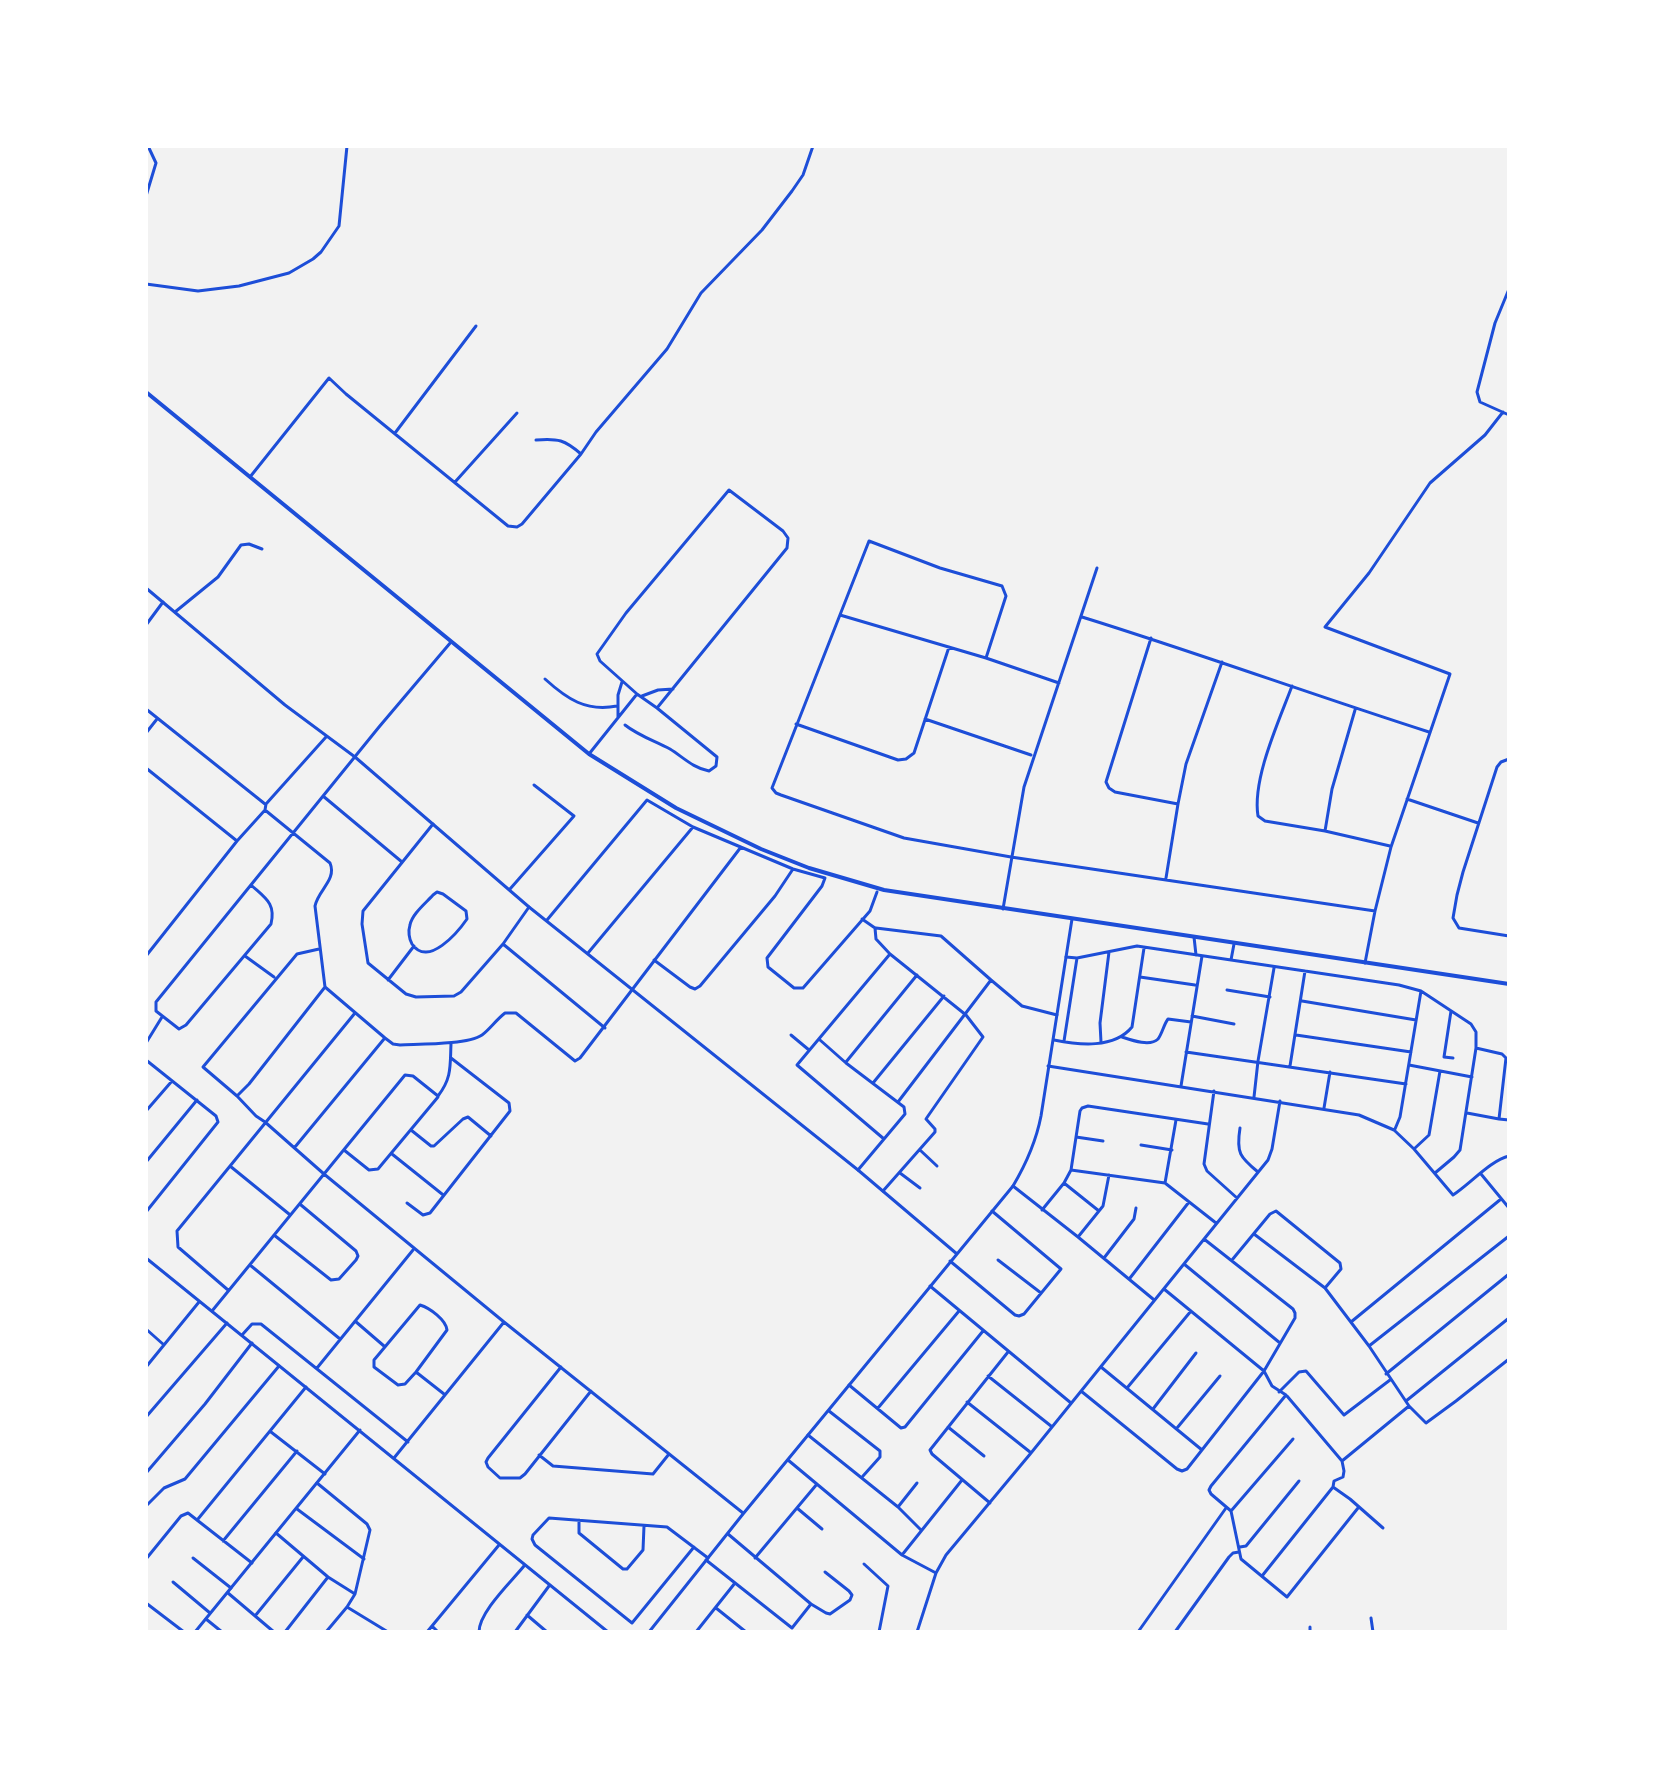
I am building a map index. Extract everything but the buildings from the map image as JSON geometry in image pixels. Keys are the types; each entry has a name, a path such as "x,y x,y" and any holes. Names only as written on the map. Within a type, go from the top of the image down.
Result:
{"main road":[{"path":"146,392 589,754 688,814 761,849 884,890 1509,984"}],"street":[{"path":"146,196 156,163 148,146"},
{"path":"146,284 198,291 239,286 289,273 313,259 339,226 347,146"},
{"path":"250,477 329,378 508,526 517,527 667,349 701,293 758,235 803,175 813,146"},
{"path":"1509,289 1495,323 1477,392 1480,402 1509,415"},
{"path":"395,433 476,326"},
{"path":"1365,963 1391,847 1450,674 1325,627 1369,573 1430,483 1485,435 1503,412"},
{"path":"455,482 517,413"},
{"path":"536,440 568,442 581,454"},
{"path":"625,725 669,748 699,769 713,770 718,760 597,659 598,651 626,613 729,490 783,531 788,543 784,552 657,708"},
{"path":"986,658 1006,596 1002,586 940,568 869,541 772,784 776,793 904,838 1375,911"},
{"path":"175,612 218,577 241,545 249,544 262,549"},
{"path":"1003,909 1021,799 1097,568"},
{"path":"146,588 285,705 355,757 529,907 858,1170 957,1254"},
{"path":"146,625 163,602"},
{"path":"840,615 1059,683"},
{"path":"1082,617 1429,732"},
{"path":"1151,638 1106,782 1115,792 1178,804"},
{"path":"251,885 271,904 271,924 184,1028 179,1029 156,1011 156,1002 292,832 451,642"},
{"path":"796,724 898,760 906,759 914,753 949,647"},
{"path":"1166,880 1186,764 1222,662"},
{"path":"545,679 560,693 583,705 593,708 617,706"},
{"path":"618,717 622,680"},
{"path":"1292,686 1271,740 1262,775 1258,816 1265,821 1391,847"},
{"path":"589,754 639,695 673,689"},
{"path":"146,709 330,863 332,875 315,906 325,987 393,1044 451,1042 479,1037 505,1013 516,1013 578,1061 741,847"},
{"path":"1325,831 1332,789 1355,709"},
{"path":"146,733 157,719"},
{"path":"925,719 1033,756"},
{"path":"146,956 326,736"},
{"path":"1509,759 1497,767 1463,872 1454,921 1459,928 1509,936"},
{"path":"146,768 237,841"},
{"path":"510,889 574,816 534,785"},
{"path":"323,796 402,862"},
{"path":"1407,799 1478,823"},
{"path":"547,920 647,800 693,827 793,869 825,878 767,958 768,967 794,988 803,988 870,911 877,892"},
{"path":"433,824 366,906 362,917 368,963 413,997 454,996 464,990 503,944 529,907"},
{"path":"588,953 693,827"},
{"path":"654,960 690,987 695,989 700,986 775,896 793,869"},
{"path":"435,893 443,894 466,911 466,922 441,947 428,952 414,946 409,934 410,922 435,893"},
{"path":"862,919 875,928 941,936 1022,1006 1057,1015"},
{"path":"649,1632 1013,1186 1028,1158 1041,1116 1072,919"},
{"path":"875,928 876,939 890,954 966,1015 983,1039 926,1119 935,1132 883,1191"},
{"path":"1181,1086 1199,956 1194,937"},
{"path":"1231,960 1234,943"},
{"path":"503,944 605,1029"},
{"path":"388,980 414,946"},
{"path":"1066,957 1077,958 1133,946 1399,985 1421,991 1474,1027 1476,1048 1460,1150 1435,1173"},
{"path":"1122,1037 1132,1027 1144,948"},
{"path":"319,949 297,954 203,1067 324,1174 743,1514"},
{"path":"1101,1042 1100,1023 1109,952"},
{"path":"884,1139 797,1065 890,954"},
{"path":"245,956 276,978"},
{"path":"1063,1042 1077,958"},
{"path":"1254,1097 1274,968"},
{"path":"1290,1066 1305,971"},
{"path":"846,1063 917,975"},
{"path":"1140,977 1196,985"},
{"path":"898,1102 991,980"},
{"path":"237,1096 325,987"},
{"path":"1227,990 1270,997"},
{"path":"1394,1130 1400,1117 1421,991"},
{"path":"872,1084 944,996"},
{"path":"1302,1001 1416,1020"},
{"path":"1451,1010 1444,1057 1453,1058"},
{"path":"228,1291 178,1247 178,1230 355,1013"},
{"path":"146,1043 162,1017"},
{"path":"1052,1040 1088,1045 1122,1037 1155,1042 1168,1019 1234,1024"},
{"path":"791,1035 809,1050"},
{"path":"1296,1035 1411,1052"},
{"path":"295,1147 385,1038"},
{"path":"819,1039 904,1107 905,1114 858,1170"},
{"path":"344,1150 366,1168 372,1171 378,1169 447,1085 451,1042"},
{"path":"1476,1048 1502,1054 1506,1058 1499,1119"},
{"path":"1186,1052 1406,1084"},
{"path":"407,1203 425,1216 430,1213 508,1114 509,1103 451,1058"},
{"path":"146,1060 216,1116 218,1122 146,1212"},
{"path":"1409,1065 1472,1077"},
{"path":"1048,1066 1359,1115 1394,1130 1453,1195 1499,1159 1509,1156"},
{"path":"1414,1149 1429,1135 1440,1071"},
{"path":"1324,1108 1330,1072"},
{"path":"212,1311 405,1075 413,1076 438,1096"},
{"path":"146,1111 173,1080"},
{"path":"1214,1091 1204,1158 1207,1171 1237,1198"},
{"path":"146,1162 197,1100"},
{"path":"917,1632 936,1573 946,1555 1270,1155 1280,1101"},
{"path":"1042,1210 1071,1170 1080,1111 1084,1106 1208,1124"},
{"path":"1467,1113 1509,1120"},
{"path":"411,1130 434,1146 468,1117 491,1136"},
{"path":"1165,1183 1176,1120"},
{"path":"1240,1128 1238,1146 1241,1157 1258,1172"},
{"path":"1076,1137 1103,1141"},
{"path":"1141,1145 1172,1150"},
{"path":"920,1150 937,1166"},
{"path":"392,1154 443,1195"},
{"path":"230,1166 290,1215"},
{"path":"1071,1170 1165,1183 1217,1224"},
{"path":"900,1173 920,1188"},
{"path":"1481,1174 1509,1208"},
{"path":"1078,1237 1100,1212 1109,1175"},
{"path":"1064,1183 1100,1212"},
{"path":"1013,1186 1154,1300"},
{"path":"1351,1322 1501,1199"},
{"path":"1129,1279 1189,1202"},
{"path":"274,1235 331,1280 339,1279 356,1260 356,1251 299,1204"},
{"path":"1103,1258 1134,1219 1136,1208"},
{"path":"950,1261 1019,1316 1024,1314 1061,1269 992,1211"},
{"path":"1232,1261 1275,1211 1340,1263 1341,1269 1325,1288"},
{"path":"1254,1234 1325,1288 1407,1403 1426,1423 1509,1359"},
{"path":"1369,1346 1509,1236"},
{"path":"1081,1391 1180,1470 1187,1469 1264,1371 1295,1318 1294,1311 1204,1239"},
{"path":"317,1368 414,1248"},
{"path":"146,1258 608,1632"},
{"path":"998,1260 1041,1293"},
{"path":"1184,1264 1281,1343"},
{"path":"250,1265 340,1339"},
{"path":"1386,1374 1509,1274"},
{"path":"930,1286 1071,1403"},
{"path":"1164,1289 1264,1371 1272,1386 1286,1395 1342,1461 1343,1477 1334,1481 1333,1487 1262,1576"},
{"path":"146,1367 200,1301"},
{"path":"420,1305 445,1323 447,1330 416,1372 400,1385 374,1367 374,1360 420,1305"},
{"path":"878,1408 959,1311"},
{"path":"1127,1388 1191,1311"},
{"path":"1342,1461 1509,1318"},
{"path":"355,1321 384,1346"},
{"path":"394,1458 504,1322"},
{"path":"146,1416 227,1323"},
{"path":"242,1335 252,1324 261,1324 408,1442"},
{"path":"146,1329 165,1346"},
{"path":"849,1385 901,1428 907,1425 983,1331"},
{"path":"146,1473 252,1343"},
{"path":"990,1503 930,1452 1008,1352"},
{"path":"1153,1409 1196,1353"},
{"path":"146,1506 164,1488 185,1479 279,1365"},
{"path":"561,1367 488,1458 488,1467 500,1478 520,1478 591,1391"},
{"path":"1101,1367 1202,1450"},
{"path":"1279,1392 1299,1372 1306,1371 1344,1415 1391,1380"},
{"path":"416,1372 445,1395"},
{"path":"988,1376 1052,1427"},
{"path":"1177,1428 1220,1376"},
{"path":"198,1519 306,1387"},
{"path":"1286,1395 1209,1490 1231,1511 1241,1559 1287,1597 1358,1508"},
{"path":"967,1402 1031,1453"},
{"path":"829,1411 880,1451 880,1457 862,1477"},
{"path":"948,1427 984,1456"},
{"path":"195,1632 360,1430"},
{"path":"271,1431 325,1474"},
{"path":"808,1435 898,1507 921,1530"},
{"path":"1231,1511 1293,1439"},
{"path":"223,1541 297,1451"},
{"path":"539,1455 553,1466 653,1474 669,1454"},
{"path":"788,1460 902,1555 936,1573"},
{"path":"902,1555 962,1480"},
{"path":"1175,1632 1229,1557 1246,1546 1299,1481"},
{"path":"317,1483 369,1527 370,1532 355,1594 326,1632"},
{"path":"755,1558 817,1483"},
{"path":"898,1507 917,1483"},
{"path":"1333,1487 1383,1528"},
{"path":"1138,1632 1227,1507"},
{"path":"797,1508 822,1529"},
{"path":"297,1509 364,1560"},
{"path":"146,1559 181,1516 188,1513 252,1563"},
{"path":"694,1547 632,1623 535,1545 532,1539 549,1518 667,1527 694,1547 796,1632"},
{"path":"579,1520 579,1533 623,1569 627,1569 643,1550 644,1526"},
{"path":"276,1533 328,1577 355,1594"},
{"path":"728,1534 811,1604 830,1614 850,1600 852,1595 825,1572"},
{"path":"427,1632 499,1545"},
{"path":"255,1616 303,1557"},
{"path":"193,1558 231,1589"},
{"path":"864,1564 888,1586 879,1632"},
{"path":"479,1632 484,1614 524,1566"},
{"path":"285,1632 328,1577"},
{"path":"173,1582 211,1613"},
{"path":"696,1632 735,1583"},
{"path":"515,1632 549,1586"},
{"path":"227,1593 274,1632"},
{"path":"146,1604 184,1632"},
{"path":"792,1628 811,1604"},
{"path":"347,1607 388,1632"},
{"path":"716,1608 746,1632"},
{"path":"527,1615 547,1632"},
{"path":"1371,1618 1373,1632"},
{"path":"206,1619 222,1632"},
{"path":"432,1626 438,1632"}]}
